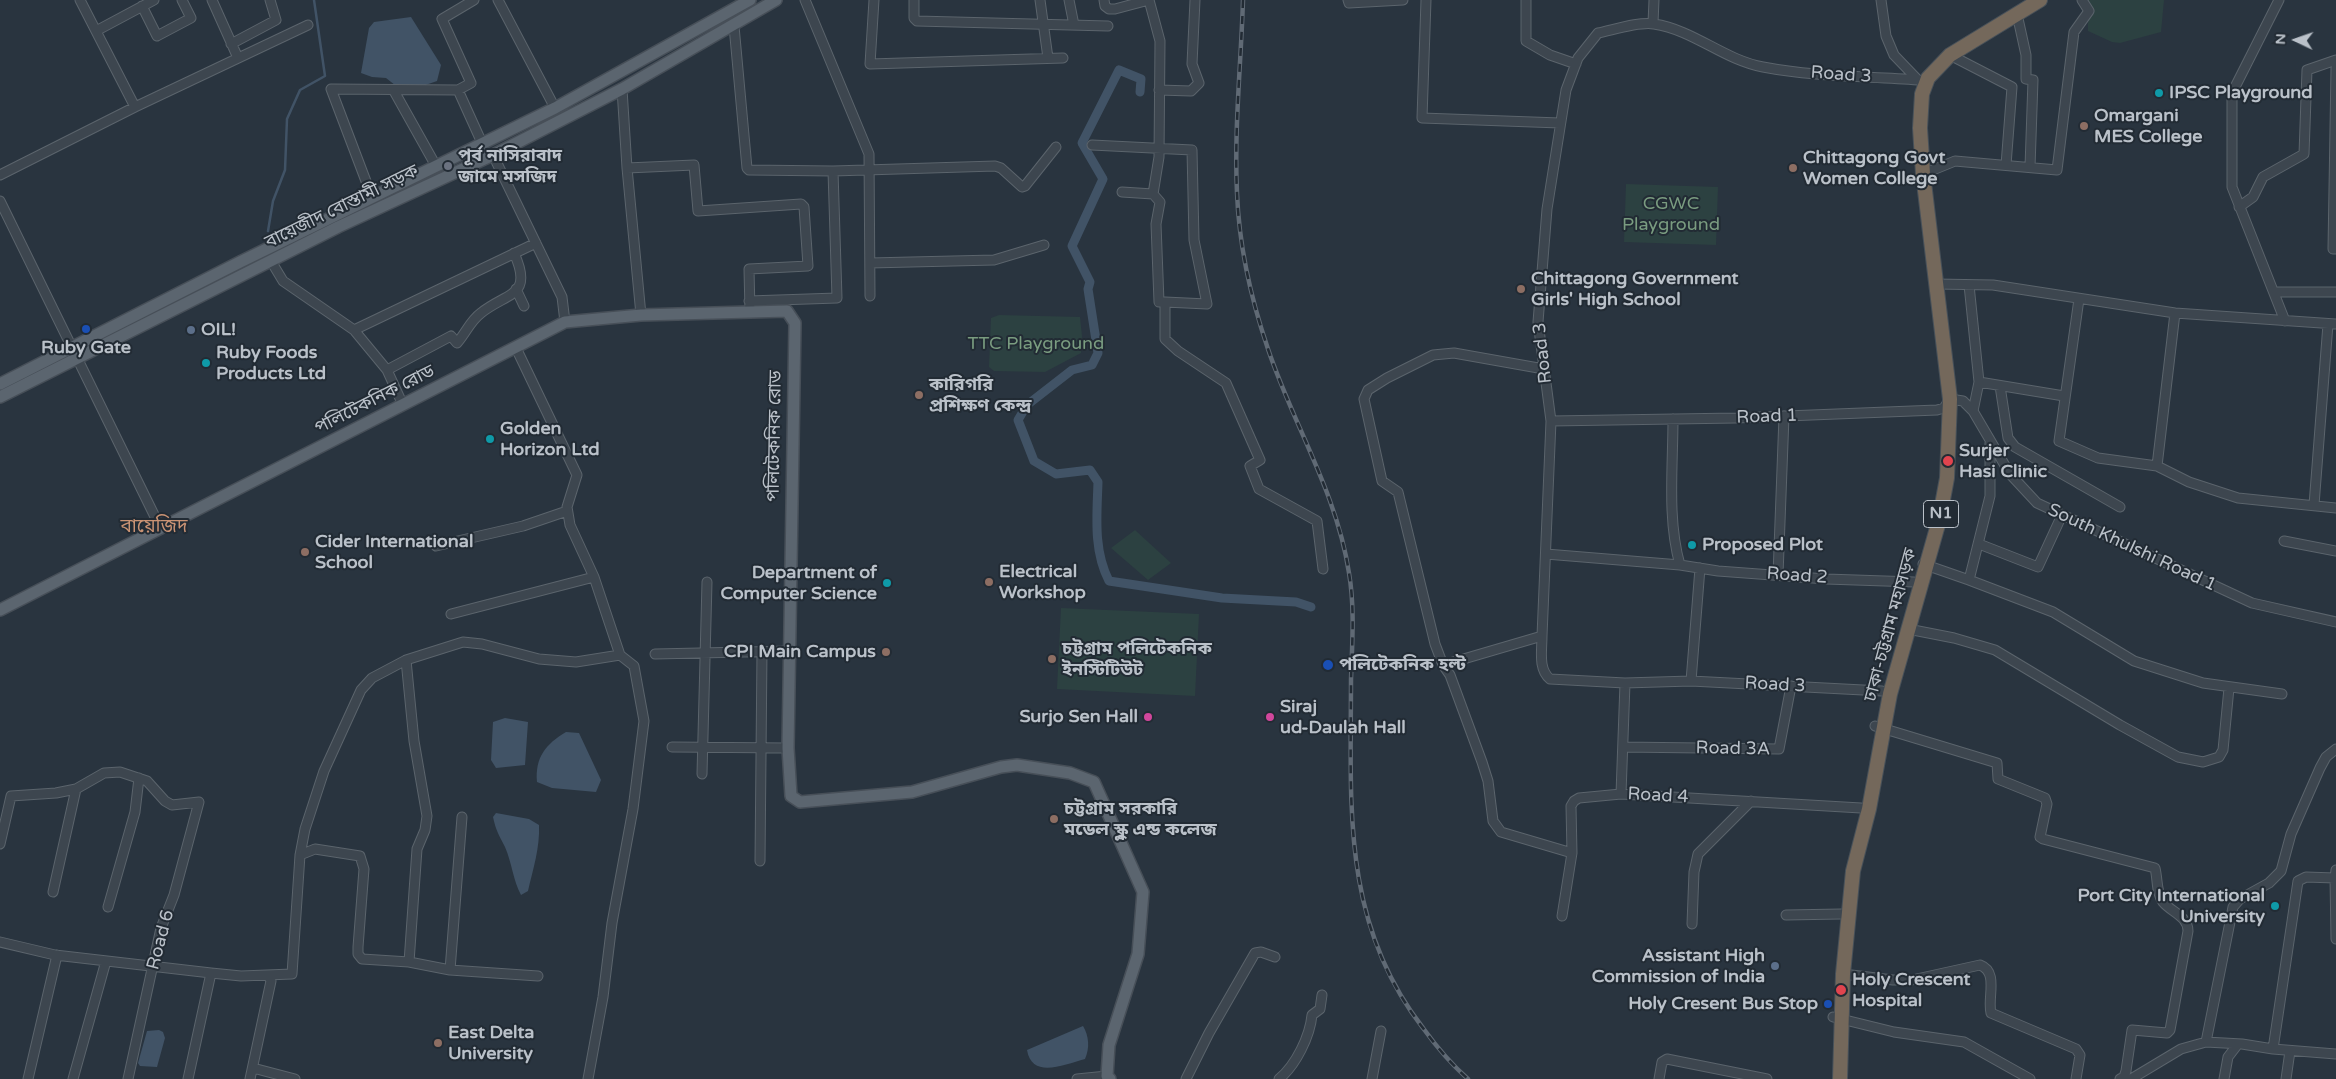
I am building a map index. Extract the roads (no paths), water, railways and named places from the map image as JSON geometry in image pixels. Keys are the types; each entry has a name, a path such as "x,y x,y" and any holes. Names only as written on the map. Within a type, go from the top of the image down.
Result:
{"highway":[{"path":"1918,80 1938,56 1953,43 2026,0"},
{"name":"ঢাকা-চট্টগ্রাম মহাসড়ক","path":"1832,1079 1844,877 1879,727 1908,629 1923,564 1943,502 1949,444 1936,284 1923,174 1920,128 1922,94 1928,78 1950,55 2040,0"},
{"name":"ঢাকা-চট্টগ্রাম মহাসড়ক","path":"1918,80 1915,93 1913,126 1917,176 1947,403"},
{"name":"ঢাকা-চট্টগ্রাম মহাসড়ক","path":"1840,1079 1837,1018 1853,871 1869,809 1882,691 1914,582 1923,564"}],"main road":[{"name":"বায়েজীদ বোস্তামী সড়ক","path":"0,384 555,108 750,0"},
{"name":"বায়েজীদ বোস্তামী সড়ক","path":"0,397 271,260 492,155 622,89 679,54 734,26 776,0"},
{"name":"পলিটেকনিক রোড","path":"0,610 565,322 750,306 787,311 795,323 788,748 791,796 800,802 912,792 1001,767 1017,765 1070,773 1094,782 1143,892 1138,954 1109,1045 1109,1077"}],"street":[{"path":"96,31 154,0"},
{"path":"142,6 157,36 191,18 182,0"},
{"path":"212,0 238,58"},
{"path":"231,44 276,20 270,0"},
{"path":"372,198 331,89 394,91 458,90 471,83 442,19 474,0"},
{"path":"498,0 555,108"},
{"path":"806,0 869,154 870,296"},
{"path":"874,0 870,64 1063,58"},
{"path":"914,0 914,18 917,21 1108,26"},
{"path":"1040,0 1048,58"},
{"path":"1069,0 1074,26"},
{"path":"1104,0 1105,6 1109,9 1149,0 1160,42 1159,148 1158,169 1153,194"},
{"path":"1159,90 1191,91 1198,83 1192,64 1195,0"},
{"path":"1348,0 1349,3 1403,0"},
{"path":"1426,0 1422,118 1560,123"},
{"path":"1526,0 1526,41 1550,55 1576,64"},
{"path":"1652,23 1654,0"},
{"path":"1881,0 1886,36 1894,54 1918,80"},
{"path":"1923,174 1955,161 2030,166 2057,170 2074,32 2089,11 2082,0"},
{"path":"2279,0 2232,94 2232,188 2285,321"},
{"path":"83,1 134,107"},
{"path":"2017,14 2026,55 2026,79 2033,80 2030,166"},
{"name":"Road 3","path":"1882,691 1691,681 1625,683 1550,679 1544,674 1542,666 1542,636 1551,421 1538,322 1547,209 1566,90 1576,64 1598,33 1652,23 1680,31 1732,58 1762,67 1835,76 1918,80"},
{"path":"0,175 134,107 308,25"},
{"path":"734,26 747,168 752,171 869,171 995,166 1001,168 1022,186 1025,186 1056,147"},
{"path":"1950,55 2012,87 2006,165"},
{"path":"2239,207 2252,197 2263,177 2304,154 2307,70 2336,60"},
{"path":"2336,68 2333,249 2336,249"},
{"path":"622,89 627,168 641,315"},
{"path":"458,90 482,143"},
{"path":"394,91 436,166"},
{"path":"1092,145 1192,150 1194,240 1207,304 1159,302 1156,224 1160,202 1153,194 1122,192"},
{"path":"492,155 562,297 565,322"},
{"path":"627,168 694,165 698,210 803,205 808,266 749,269 750,306 837,298 833,171"},
{"path":"0,201 161,529"},
{"path":"354,330 536,243"},
{"path":"870,263 994,260 1044,245"},
{"path":"387,370 451,336 457,343 471,321 482,311 513,294 520,284 522,270 514,254"},
{"path":"271,260 283,281 354,330 387,370 403,405"},
{"path":"1936,284 1993,285 2174,313 2332,324 2314,505"},
{"path":"1969,285 1979,382 1973,411"},
{"path":"516,289 524,306"},
{"path":"2274,292 2336,292"},
{"path":"2079,299 2059,442 2098,458 2157,466 2189,482 2238,498 2336,508"},
{"path":"1165,302 1165,339 1178,351 1226,384 1260,460 1250,466 1259,490 1317,521 1323,569"},
{"path":"2157,466 2174,313"},
{"path":"516,348 577,475 568,511 570,525 594,577 620,655 634,666 644,720 633,809 612,923 603,997 588,1079"},
{"path":"1544,369 1454,353 1433,355 1387,378 1368,390 1364,399 1382,481 1398,492 1435,644 1443,664 1450,675 1488,781 1493,822 1501,832 1572,853"},
{"path":"1979,382 2064,396"},
{"path":"2000,386 2008,438 2015,447 2120,507"},
{"path":"1947,403 1963,401 1973,411"},
{"name":"Road 1","path":"1551,421 1784,416 1937,410 1947,403"},
{"name":"South Khulshi Road 1","path":"1973,411 2010,474 2037,504 2252,603 2336,622"},
{"path":"1778,575 1784,416"},
{"path":"1673,419 1675,548 1680,565"},
{"path":"1969,580 1990,496 1990,442"},
{"path":"436,546 523,526 568,511"},
{"path":"1979,544 2038,567 2062,515"},
{"path":"2284,541 2336,551"},
{"name":"Road 2","path":"1546,554 1778,575 1914,582"},
{"path":"1923,564 2053,612 2134,661 2203,683 2282,694"},
{"path":"1691,681 1700,568"},
{"path":"451,614 594,577"},
{"path":"702,774 707,652 707,582"},
{"path":"1908,629 1954,638 1995,650 2154,745 2190,761 2203,762 2219,757 2223,750 2229,688"},
{"path":"1443,664 1542,636"},
{"path":"0,942 57,955 154,967 268,976 292,974 300,855 305,829 324,771 361,690 372,678 406,660 463,642 482,644 539,659 576,662 620,655"},
{"path":"760,861 762,651"},
{"path":"655,654 789,651"},
{"path":"406,660 414,741 427,816 425,830 417,848 409,962"},
{"path":"1621,794 1625,683"},
{"name":"Road 3A","path":"1623,747 1779,749 1791,686"},
{"path":"1879,727 1997,763 1998,779 2045,798 2047,804 2040,837 2043,839 2155,868 2161,897 2185,921 2188,931 2170,1030 2167,1033 2132,1030 2129,1075"},
{"path":"672,747 788,748"},
{"path":"2206,1042 2233,907 2240,899 2270,883 2281,871 2291,834 2320,768 2326,757 2336,749"},
{"path":"0,796 56,793 76,789 104,773 112,772 139,778 134,812 108,907"},
{"name":"Road 6","path":"128,1079 161,928 174,895 199,802 172,805 165,801 147,782 139,778"},
{"path":"53,892 76,789"},
{"name":"Road 4","path":"1562,916 1572,853 1570,806 1574,800 1579,798 1621,794 1861,808"},
{"path":"0,844 10,796"},
{"path":"1692,924 1694,872 1698,854 1751,801"},
{"path":"450,970 462,817"},
{"path":"300,855 315,849 360,856 364,869 358,954 362,959 409,962 450,970 538,976"},
{"path":"2274,1049 2298,881 2306,877 2336,874 2336,939"},
{"path":"1786,915 1841,914"},
{"path":"1186,1079 1209,1033 1254,953 1261,952 1275,958"},
{"path":"28,1079 57,955"},
{"path":"73,1079 106,961"},
{"path":"1843,974 1893,980 1912,980 1980,966 1985,967 1989,971 1991,1013 2076,1049 2080,1055 2076,1079"},
{"path":"188,1079 211,973"},
{"path":"250,1079 271,981 268,976"},
{"path":"1279,1079 1288,1072 1311,1028 1312,1014 1320,1009 1322,995"},
{"path":"1837,1018 1894,1032 1964,1042 2030,1079"},
{"path":"1372,1079 1381,1031"},
{"path":"2120,1079 2181,1049 2206,1042 2336,1054"},
{"path":"2224,1079 2228,1058 2238,1044"},
{"path":"2286,1079 2290,1050"},
{"path":"1659,1079 1662,1062 1667,1059 1767,1079"},
{"path":"253,1068 295,1079"},
{"path":"1077,1079 1109,1077"}],"water":[{"path":"411,17 441,65 437,81 414,89 400,89 386,78 372,77 361,73 369,28 374,22"},
{"path":"505,718 528,722 525,765 496,768 491,760 493,722"},
{"path":"566,732 579,733 601,780 596,792 552,788 537,782 538,765 543,752 553,741"},
{"path":"496,813 529,819 539,825 537,850 528,891 521,895 505,847 495,826 493,817"},
{"path":"1083,1026 1088,1042 1088,1051 1085,1059 1050,1068 1035,1064 1030,1059 1027,1050"},
{"path":"159,1030 163,1032 165,1038 157,1067 140,1066 138,1063 147,1031"}],"waterway":[{"path":"268,231 273,201 285,170 287,119 300,90 325,76 314,0"},
{"path":"1140,92 1141,79 1119,70 1082,143 1103,179 1072,246 1090,282 1088,289 1098,353 1092,365 1072,370 1027,405 1018,420 1034,461 1056,474 1090,470 1098,482 1098,545 1100,557 1109,581 1222,598 1296,602 1311,607"}],"railway":[{"path":"1243,0 1236,145 1240,233 1251,292 1268,349 1325,487 1343,543 1349,573 1353,613 1351,680 1352,818 1356,861 1364,905 1377,947 1396,988 1433,1041 1468,1079"}],"place":[{"name":"IPSC Playground","path":"2159,93"},
{"name":"Omargani MES College","path":"2084,126"},
{"name":"পূর্ব নাসিরাবাদ জামে মসজিদ","path":"448,166"},
{"name":"Chittagong Govt Women College","path":"1793,168"},
{"name":"Chittagong Government Girls' High School","path":"1521,289"},
{"name":"Ruby Gate","path":"86,329"},
{"name":"OIL!","path":"191,330"},
{"name":"Ruby Foods Products Ltd","path":"206,363"},
{"name":"কারিগরি প্রশিক্ষণ কেন্দ্র","path":"919,395"},
{"name":"Golden Horizon Ltd","path":"490,439"},
{"name":"Surjer Hasi Clinic","path":"1948,461"},
{"name":"Proposed Plot","path":"1692,545"},
{"name":"Cider International School","path":"305,552"},
{"name":"Electrical Workshop","path":"989,582"},
{"name":"Department of Computer Science","path":"887,583"},
{"name":"CPI Main Campus","path":"886,652"},
{"name":"চট্টগ্রাম পলিটেকনিক ইনস্টিটিউট","path":"1052,659"},
{"name":"পলিটেকনিক হল্ট","path":"1328,665"},
{"name":"Surjo Sen Hall","path":"1148,717"},
{"name":"Siraj ud-Daulah Hall","path":"1270,717"},
{"name":"চট্টগ্রাম সরকারি মডেল স্কুল এন্ড কলেজ","path":"1054,819"},
{"name":"Port City International University","path":"2275,906"},
{"name":"Assistant High Commission of India","path":"1775,966"},
{"name":"Holy Crescent Hospital","path":"1841,990"},
{"name":"Holy Cresent Bus Stop","path":"1828,1004"},
{"name":"East Delta University","path":"438,1043"}],"district":[{"name":"বায়েজিদ","path":"154,527"}],"park label":[{"name":"CGWC Playground","path":"1671,214"},
{"name":"TTC Playground","path":"1036,344"}]}
